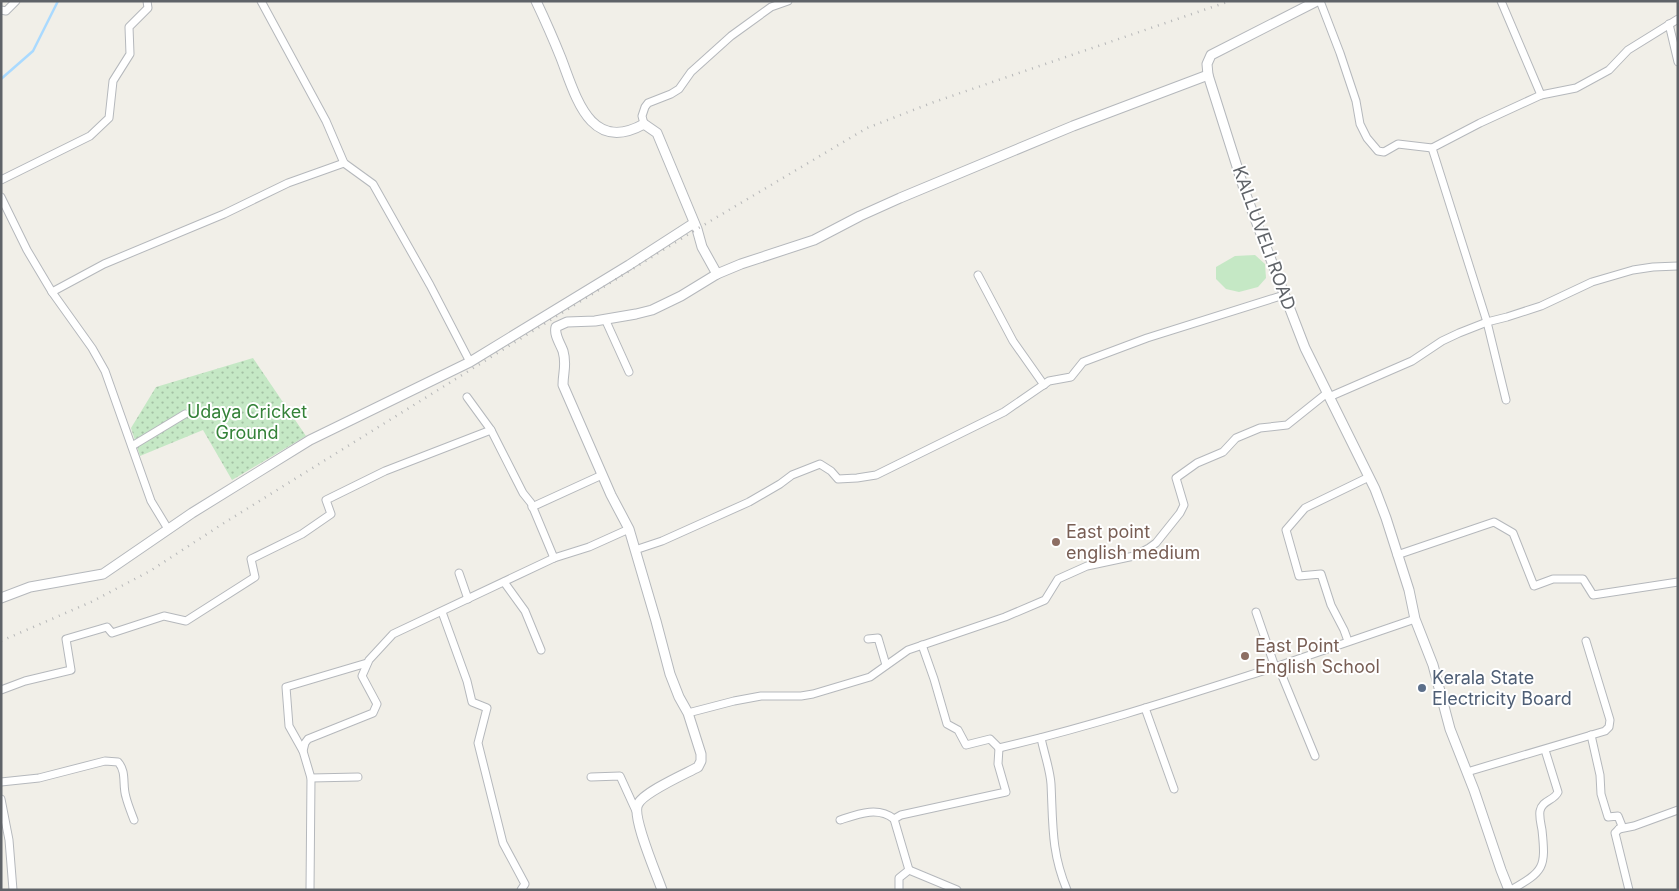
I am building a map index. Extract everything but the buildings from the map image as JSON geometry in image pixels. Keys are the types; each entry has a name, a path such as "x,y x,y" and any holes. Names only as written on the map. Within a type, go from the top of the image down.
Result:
{"street":[{"path":"1,10 6,11 16,1"},
{"path":"1,180 90,136 109,118 112,81 130,54 129,27 148,8 147,1"},
{"path":"261,1 326,121 344,163 373,184 430,285 470,362"},
{"path":"536,1 551,31 584,113 597,126 616,134 644,124"},
{"path":"717,274 702,247 697,229 657,134 644,124 642,116 648,103 679,89 691,72 731,36 771,7 788,1"},
{"path":"636,811 638,804 645,796 698,767 701,761 688,713 679,698 670,674 629,529 602,475 563,385 566,367 563,352 555,332 559,324 605,319 652,310 681,296 717,274 814,240 860,216 907,195 1073,126 1208,75 1207,64 1211,55 1319,1 1340,53 1356,101 1360,124 1367,138 1378,151 1384,152 1398,144 1432,148 1480,122 1541,95 1576,88 1609,70 1628,50 1678,19"},
{"path":"1501,1 1541,95"},
{"path":"1669,24 1678,62"},
{"name":"KALLUVELI ROAD","path":"1208,75 1246,195 1305,348 1369,476 1383,509 1450,729 1468,772 1501,870 1510,890"},
{"path":"1432,148 1487,322 1506,400"},
{"path":"52,292 104,264 224,214 288,183 344,163"},
{"path":"1,197 52,292 92,348 105,371 151,501 168,529"},
{"path":"1,598 30,587 102,574 168,529 310,440 470,362 694,223"},
{"path":"688,713 761,696 801,696 813,694 870,677 908,650 1033,606 1045,600 1058,580 1086,566 1134,556 1149,548 1180,513 1184,505 1176,478 1197,463 1223,452 1236,438 1260,428 1286,425 1328,395 1412,361 1442,341 1487,322 1507,318 1541,306 1605,277 1646,268 1678,266"},
{"path":"978,275 1013,341 1044,385"},
{"path":"635,550 662,542 749,502 792,475 820,464 831,470 838,479 876,475 1004,412 1049,381 1071,377 1083,362 1147,338 1284,295"},
{"path":"605,319 629,372"},
{"path":"467,398 491,430 532,507 554,558"},
{"path":"132,446 185,414"},
{"path":"1,690 25,681 71,670 66,639 107,627 112,633 164,616 186,621 255,578 251,559 302,534 331,514 326,500 385,471 491,430"},
{"path":"532,507 602,475"},
{"path":"1348,642 1320,574 1299,576 1286,530 1305,508 1369,476"},
{"path":"1397,555 1494,522 1513,532 1534,586 1553,579 1583,579 1593,595 1678,582"},
{"path":"304,751 308,739 373,713 377,704 362,676 367,663 393,634 554,558 589,547 629,529"},
{"path":"459,573 468,599"},
{"path":"504,582 525,612 541,650"},
{"path":"442,612 472,702 487,708 478,743 503,843 525,884 521,890"},
{"path":"1256,612 1276,666 1315,756"},
{"path":"1000,748 1144,708 1415,619"},
{"path":"868,639 878,638 886,665"},
{"path":"1468,772 1605,731 1610,720 1586,642"},
{"path":"922,645 947,724 958,730 966,745 990,739 1000,748"},
{"path":"310,890 311,778 304,751 289,726 286,687 367,663"},
{"path":"1144,708 1174,789"},
{"path":"1590,736 1600,775 1601,794 1608,817 1618,816 1622,826 1615,833 1629,890"},
{"path":"1041,738 1051,782 1053,839 1062,876 1068,890"},
{"path":"894,819 901,815 1006,792 998,764 1000,748"},
{"path":"1510,890 1530,879 1540,868 1545,856 1540,808 1544,803 1556,797 1558,792 1545,750"},
{"path":"1,782 39,778 105,762 118,762 124,776 126,798 134,820"},
{"path":"591,777 620,776 636,811 643,838 662,890"},
{"path":"311,778 358,777"},
{"path":"1,799 10,844 13,890"},
{"path":"1619,829 1634,826 1678,810"},
{"path":"840,820 864,812 887,813 894,819 909,870"},
{"path":"1,850 10,844"},
{"path":"899,890 899,878 909,870"},
{"path":"909,870 956,890"}],"green space":[{"path":"1255,255 1265,264 1266,278 1258,287 1239,292 1226,289 1216,279 1216,267 1235,256"},
{"name":"Udaya Cricket Ground","path":"253,358 306,436 232,480 203,430 140,456 131,428 156,387"}],"waterway":[{"path":"1,79 33,51 58,1"}],"railway":[{"path":"1,641 91,602 150,571 697,229 867,128 934,102 1230,1"}],"place":[{"name":"East point english medium","path":"1056,542"},
{"name":"East Point English School","path":"1245,656"},
{"name":"Kerala State Electricity Board","path":"1422,688"}]}
